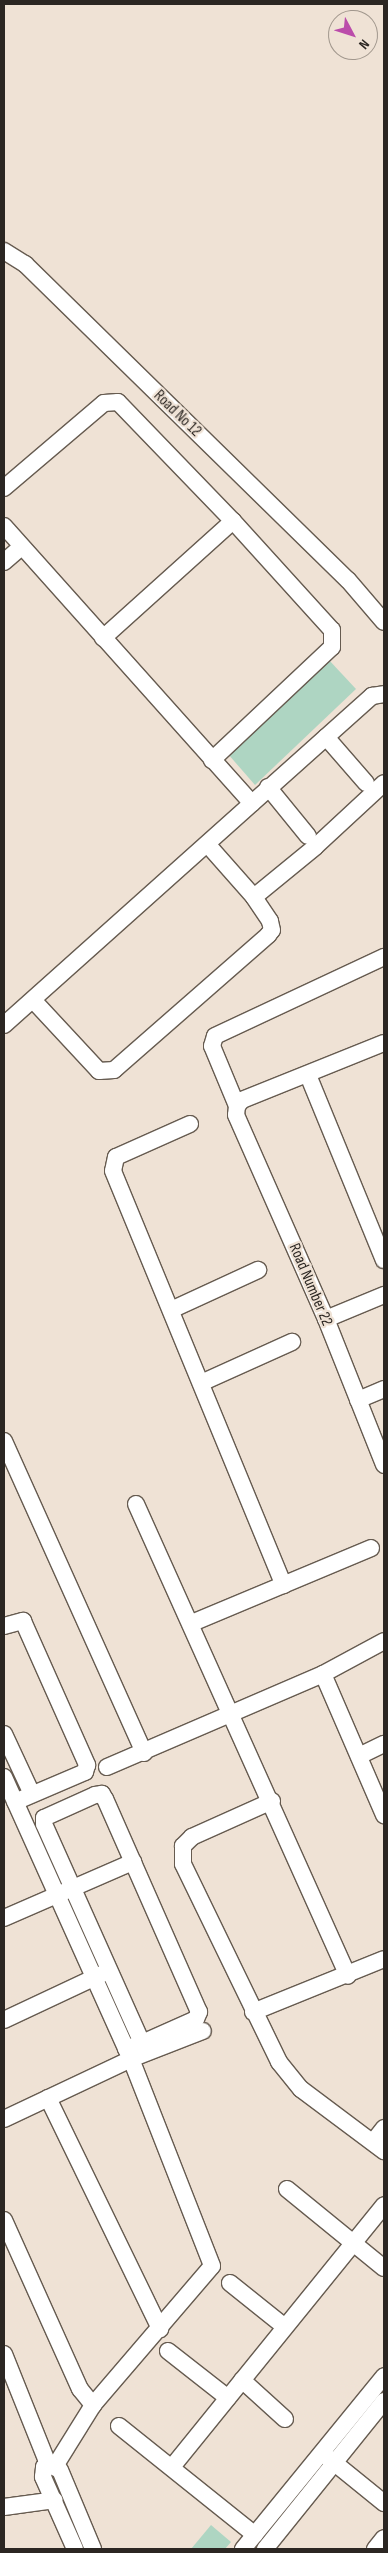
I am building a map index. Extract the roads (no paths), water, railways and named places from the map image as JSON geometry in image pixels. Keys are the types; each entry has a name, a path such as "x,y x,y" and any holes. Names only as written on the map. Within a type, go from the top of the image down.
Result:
{"street":[{"name":"Road No 12","path":"4,251 25,264 348,580 384,622"},
{"path":"4,488 104,403 118,402 233,521 332,630 334,637 332,647 212,760"},
{"path":"104,638 233,521"},
{"path":"4,526 252,803"},
{"path":"4,562 21,547"},
{"path":"4,1025 187,860 208,845 268,787 326,736 372,696 384,694"},
{"path":"326,736 366,783"},
{"path":"254,897 316,847 384,783"},
{"path":"268,787 308,836"},
{"path":"33,1000 98,1072 114,1070 268,935 272,930 270,922 254,897 208,845"},
{"name":"Road Number 22","path":"384,957 215,1036 212,1046 237,1106 236,1115 326,1319 384,1465"},
{"path":"237,1106 242,1100 383,1049"},
{"path":"308,1075 384,1260"},
{"path":"191,1129 116,1157 113,1160 113,1171 284,1585"},
{"path":"171,1310 258,1270"},
{"path":"326,1319 384,1295"},
{"path":"201,1382 292,1342"},
{"path":"358,1400 384,1389"},
{"path":"4,1441 144,1753"},
{"path":"136,1504 272,1801 348,1976"},
{"path":"192,1623 370,1548"},
{"path":"4,1626 16,1620 23,1621 88,1765 85,1772 32,1794 12,1809"},
{"path":"107,1767 144,1753 323,1674 384,1641"},
{"path":"323,1674 384,1815"},
{"path":"4,1734 32,1794"},
{"path":"359,1756 384,1744"},
{"path":"4,1777 12,1809 57,1894 142,2043"},
{"path":"12,1809 80,1782"},
{"path":"4,2119 48,2098 128,2054 142,2043 196,2019 199,2012 102,1794 95,1795 44,1818 44,1824 73,1887 128,2054 212,2266 160,2329 92,2405 52,2465 44,2467 43,2477 55,2500 74,2548"},
{"path":"272,1801 192,1837 183,1846 183,1864 253,2012 279,2062 301,2089 379,2147 384,2128"},
{"path":"4,1918 133,1862"},
{"path":"253,2012 348,1976 384,1959"},
{"path":"4,2020 102,1974"},
{"path":"128,2054 203,2031"},
{"path":"48,2098 160,2329"},
{"path":"287,2189 384,2268"},
{"path":"172,2467 384,2206"},
{"path":"4,2220 80,2389 92,2405"},
{"path":"230,2283 286,2327"},
{"path":"168,2351 228,2398"},
{"path":"4,2354 52,2465 93,2549"},
{"path":"243,2549 384,2376"},
{"path":"242,2380 285,2419"},
{"path":"265,2549 384,2401"},
{"path":"119,2426 255,2535"},
{"path":"322,2452 384,2503"},
{"path":"4,2507 55,2500"},
{"path":"375,2549 384,2538"}]}
